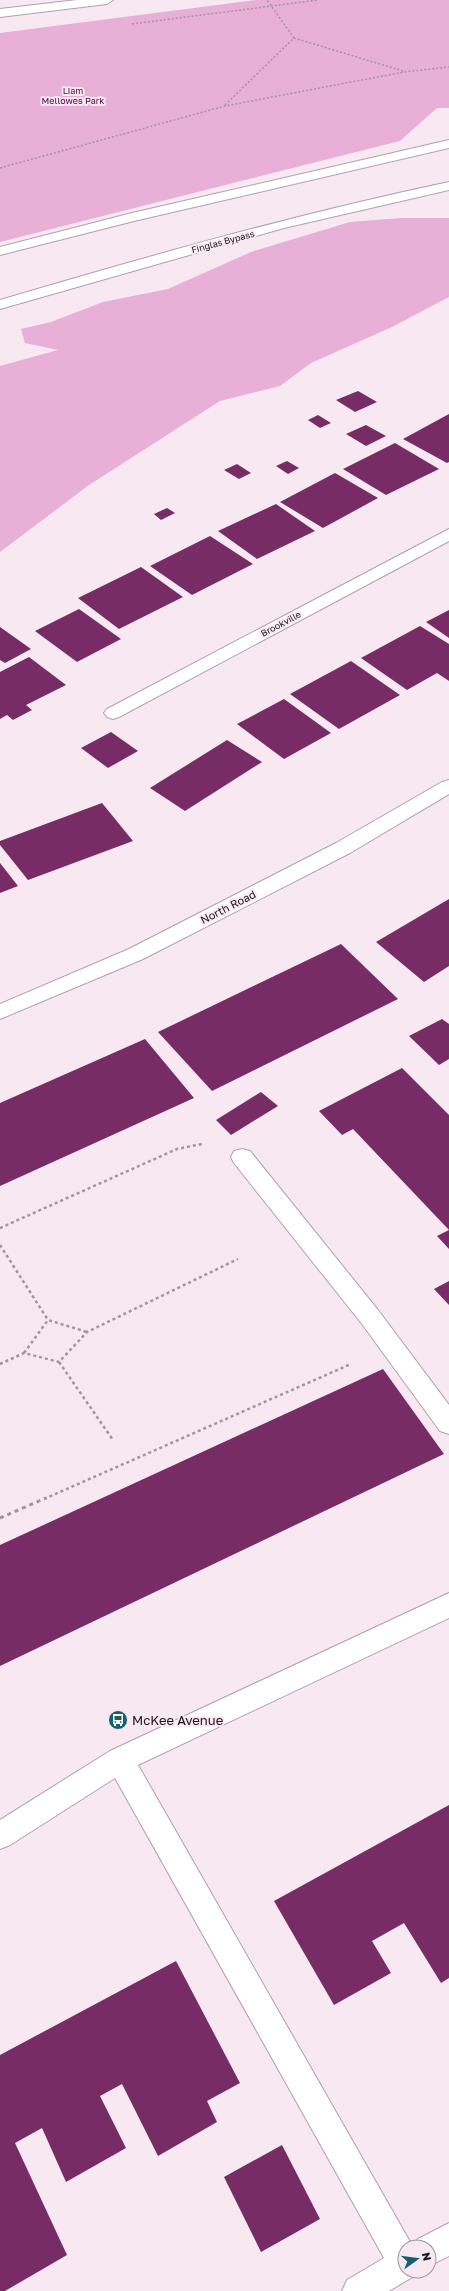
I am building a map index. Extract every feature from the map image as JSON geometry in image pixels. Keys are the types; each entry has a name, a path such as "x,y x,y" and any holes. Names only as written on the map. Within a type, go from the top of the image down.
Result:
{"street":[{"path":"0,13 107,0"},
{"path":"0,251 153,212 449,144"},
{"name":"Finglas Bypass","path":"0,305 86,279 391,198 449,186"},
{"path":"0,309 86,279"},
{"name":"Brookville","path":"113,713 449,534"},
{"name":"North Road","path":"0,1012 136,954 343,848 449,786"},
{"path":"242,1157 392,1346 449,1424"},
{"path":"0,1836 120,1760 449,1605"},
{"path":"120,1760 397,2250"},
{"path":"437,2246 449,2239"},
{"path":"358,2291 397,2269"}],"path":[{"path":"267,0 294,38 404,72"},
{"path":"132,24 318,0"},
{"path":"224,106 294,38"},
{"path":"0,168 224,106 404,72 449,67"},
{"path":"0,1228 177,1149 209,1143"},
{"path":"0,1245 48,1320 87,1332"},
{"path":"59,1362 87,1332 238,1259"},
{"path":"0,1364 24,1353 48,1320"},
{"path":"0,1518 392,1346"},
{"path":"24,1353 59,1362 113,1440"}],"green space":[{"name":"Liam Mellowes Park","path":"256,0 449,0 449,108 437,108 400,141 0,242 0,33"},
{"path":"401,218 449,218 449,297 392,327 311,363 280,386 220,401 89,485 0,552 0,366 58,350 25,343 21,329 51,322 103,302 168,289 251,252 350,222"}],"building":[{"path":"358,391 377,402 355,412 336,400"},
{"path":"449,414 449,462 447,463 403,439"},
{"path":"318,415 331,423 320,428 308,420"},
{"path":"366,425 386,436 366,446 346,434"},
{"path":"395,443 439,469 386,495 343,469"},
{"path":"287,461 299,468 288,474 276,466"},
{"path":"237,464 251,473 239,479 224,470"},
{"path":"335,473 378,498 323,528 280,502"},
{"path":"276,504 315,531 257,559 218,531"},
{"path":"167,508 175,513 161,520 154,514"},
{"path":"210,536 253,564 192,595 150,566"},
{"path":"141,567 183,597 119,629 78,598"},
{"path":"79,609 121,639 77,662 35,631"},
{"path":"449,610 449,638 426,622"},
{"path":"420,626 449,644 449,681 437,673 407,690 361,658"},
{"path":"0,627 31,649 5,663 0,660"},
{"path":"29,657 66,685 26,705 32,710 13,720 7,715 0,719 0,672"},
{"path":"351,661 400,695 339,729 290,694"},
{"path":"284,699 331,733 284,759 237,724"},
{"path":"111,732 138,751 108,768 81,748"},
{"path":"227,740 262,762 185,811 150,788"},
{"path":"102,803 133,841 28,880 0,845 0,841"},
{"path":"0,863 18,886 0,893"},
{"path":"449,899 449,966 424,982 376,942"},
{"path":"341,944 398,999 212,1091 158,1032"},
{"path":"442,1019 449,1024 449,1059 439,1065 409,1036"},
{"path":"145,1039 194,1098 0,1186 0,1103"},
{"path":"402,1068 449,1115 449,1230 353,1129 342,1135 319,1111"},
{"path":"261,1092 278,1106 231,1135 216,1120"},
{"path":"449,1230 449,1249 437,1236"},
{"path":"449,1281 449,1305 434,1289"},
{"path":"383,1369 444,1454 0,1666 0,1545"},
{"path":"449,1805 449,1978 441,1983 404,1923 372,1941 391,1973 334,2005 274,1901"},
{"path":"176,1961 240,2083 207,2101 217,2122 158,2156 122,2084 100,2096 126,2148 66,2182 42,2128 15,2143 67,2255 5,2291 0,2291 0,2055"},
{"path":"282,2145 320,2219 261,2252 224,2177"}],"place":[{"name":"McKee Avenue","path":"118,1720"}]}
